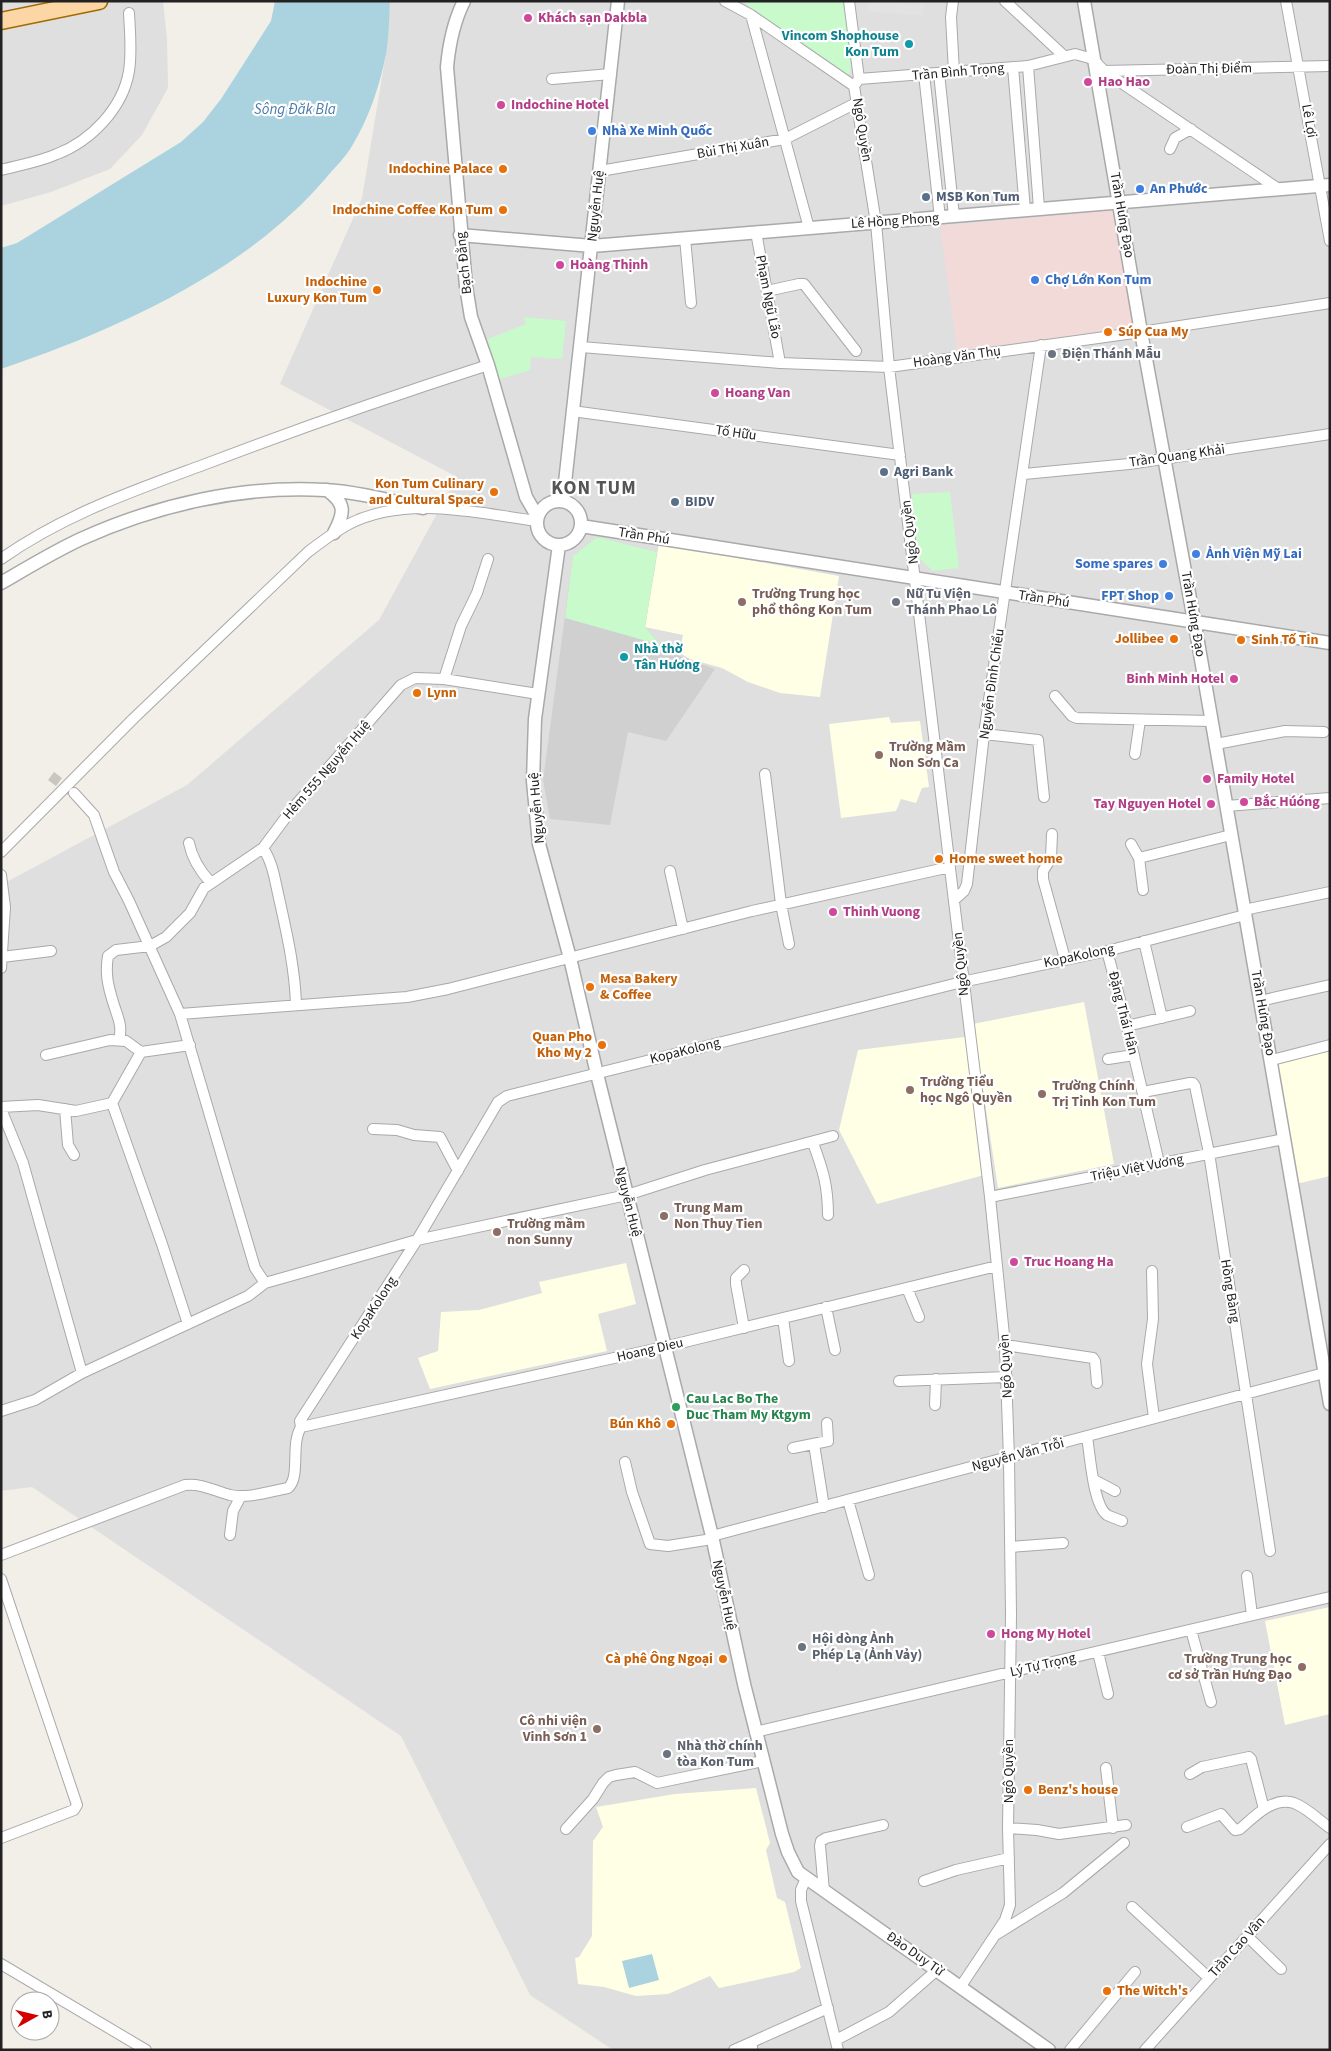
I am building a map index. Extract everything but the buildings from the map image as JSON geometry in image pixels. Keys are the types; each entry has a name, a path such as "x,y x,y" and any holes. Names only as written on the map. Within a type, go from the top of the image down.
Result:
{"main road":[{"path":"1,21 99,1"}],"street":[{"name":"Nguyễn Huệ","path":"563,501 618,1"},
{"name":"Ngô Quyền","path":"725,1 751,15 856,83"},
{"name":"Ngô Quyền","path":"849,1 858,102 876,222 889,367 954,900 962,982 990,1197 1006,1346 1010,1458 1008,1828 1010,1905 1005,1920 961,1986"},
{"path":"953,1 951,17 954,72"},
{"path":"1005,1 1064,56"},
{"name":"Trần Hưng Đạo","path":"1084,1 1141,332 1166,458 1195,622 1244,913 1272,1060 1330,1404"},
{"name":"Lê Lợi","path":"1286,1 1325,185 1330,241"},
{"name":"Bạch Đằng","path":"462,4 451,38 447,67 460,235 471,317 488,365 526,497 537,518"},
{"path":"1,170 49,157 71,147 100,126 119,100 129,72 128,13"},
{"path":"751,15 809,228"},
{"name":"Trần Bình Trọng","path":"856,83 924,74 1028,66 1075,54 1093,59"},
{"path":"1093,59 1104,70 1280,190"},
{"path":"1028,66 1039,208"},
{"name":"Đoàn Thị Điểm","path":"1104,70 1330,66"},
{"path":"1013,67 1025,210"},
{"path":"939,73 954,216"},
{"path":"552,80 611,74"},
{"path":"924,74 940,218"},
{"name":"Bùi Thị Xuân","path":"600,171 785,138 858,102"},
{"path":"1170,150 1175,138 1191,129"},
{"name":"Lê Hồng Phong","path":"460,235 592,246 1325,185"},
{"name":"Phạm Ngũ Lão","path":"756,232 780,363"},
{"path":"685,238 691,303"},
{"path":"767,291 804,284 856,351"},
{"name":"Hoàng Văn Thụ","path":"581,347 780,363 889,367 1141,332 1330,303"},
{"name":"Nguyễn Đình Chiểu","path":"954,900 964,891 967,884 984,734 1004,593 1024,474 1041,345"},
{"path":"1,559 53,527 94,506 274,438 488,365"},
{"name":"Tố Hữu","path":"572,411 900,455"},
{"name":"Trần Quang Khải","path":"1024,474 1069,471 1330,434"},
{"path":"1,583 80,539 148,513 199,501 242,494 280,490 327,490 389,500 423,508 537,518"},
{"path":"327,490 341,503 342,515 334,533"},
{"path":"557,500 563,501 573,505 579,512 581,526 576,537 569,543 552,544 539,533 537,518 542,508 548,503 557,500"},
{"path":"1,852 193,661 308,552 349,524 383,512 423,508"},
{"name":"Trần Phú","path":"581,526 915,580 1330,643"},
{"name":"Nguyễn Huệ","path":"558,545 535,718 533,781 539,844 570,958 712,1538 755,1732 788,1852"},
{"path":"444,680 461,626 478,593 488,559"},
{"name":"Hẻm 555 Nguyễn Huệ","path":"150,946 166,937 190,912 204,888 263,848 292,809 401,685 415,678 444,680 538,694"},
{"path":"1055,696 1072,716 1078,718 1211,721"},
{"path":"1135,754 1140,720"},
{"path":"1216,744 1284,731 1324,732"},
{"path":"984,734 1038,740 1044,797"},
{"path":"765,774 781,904 789,944"},
{"path":"74,793 94,815 114,872 180,1014 255,1268 265,1283"},
{"path":"1226,806 1330,798"},
{"path":"1052,834 1051,858 1043,870 1043,879 1064,959"},
{"path":"1138,858 1231,834"},
{"path":"190,843 191,854 202,874 211,883"},
{"path":"1131,844 1138,858 1142,890"},
{"path":"263,848 270,859 286,928 295,978 296,1005"},
{"path":"180,1014 407,997 448,989 781,904 950,867"},
{"path":"670,871 683,929"},
{"path":"1,875 5,907 2,963 51,951"},
{"name":"KopaKolong","path":"241,1496 288,1488 293,1484 296,1436 301,1426 300,1421 417,1240 498,1102 507,1096 962,982 1107,951 1244,913 1330,892"},
{"path":"1144,941 1162,1018"},
{"path":"120,1040 122,1032 119,1017 108,984 106,970 108,956 116,950 150,946"},
{"name":"Đặng Thái Hân","path":"1107,951 1127,1026 1159,1163"},
{"path":"1260,1001 1330,984"},
{"path":"1127,1026 1190,1011"},
{"path":"46,1055 100,1041 120,1040 132,1044 141,1052 190,1045"},
{"path":"1272,1060 1330,1045"},
{"path":"82,1373 23,1163 1,1108 38,1105 76,1111 112,1103 141,1052"},
{"path":"1108,1059 1134,1055"},
{"name":"Hồng Bàng","path":"1143,1092 1194,1083 1209,1153 1270,1551"},
{"path":"112,1103 188,1324"},
{"path":"65,1109 68,1145 74,1155"},
{"path":"373,1129 397,1130 440,1137 458,1171"},
{"path":"1,1411 35,1400 82,1373 248,1296 265,1283 417,1240 627,1195 705,1170 813,1143 833,1136"},
{"name":"Triệu Việt Vương","path":"990,1197 1284,1139"},
{"path":"813,1143 824,1170 828,1191 828,1215"},
{"name":"Hoang Dieu","path":"301,1426 664,1347 997,1266"},
{"path":"744,1270 736,1278 736,1284 744,1328"},
{"path":"1152,1271 1152,1319 1147,1364 1154,1418"},
{"path":"907,1288 918,1317"},
{"path":"826,1308 834,1350"},
{"path":"783,1318 790,1361"},
{"path":"1006,1346 1093,1358 1095,1360 1097,1383"},
{"name":"Nguyễn Văn Trỗi","path":"625,1462 632,1492 650,1544 668,1546 712,1538 1324,1373"},
{"path":"899,1381 1006,1377"},
{"path":"935,1405 936,1379"},
{"path":"793,1448 828,1441 827,1423"},
{"path":"1087,1437 1100,1505 1106,1514 1122,1520"},
{"path":"814,1444 824,1507"},
{"path":"1094,1480 1115,1490"},
{"path":"1,1555 185,1485 192,1484 241,1496 233,1511 230,1535"},
{"path":"848,1500 869,1575"},
{"path":"1010,1547 1064,1543"},
{"path":"1247,1576 1252,1615"},
{"path":"1,1579 77,1802 74,1810 1,1838"},
{"name":"Lý Tự Trọng","path":"755,1732 1330,1597"},
{"path":"1191,1630 1210,1702"},
{"path":"1098,1652 1108,1694"},
{"path":"1190,1774 1202,1767 1249,1756 1264,1809"},
{"path":"566,1829 593,1799 609,1777 635,1772 657,1783 763,1761"},
{"path":"1106,1768 1113,1828"},
{"path":"1187,1827 1219,1814 1235,1830 1240,1829 1264,1809 1274,1805 1294,1804 1330,1828"},
{"path":"824,1890 821,1841 826,1838 883,1825"},
{"path":"1008,1828 1059,1834 1126,1826"},
{"path":"994,1935 1063,1893 1124,1843"},
{"name":"Trần Cao Vân","path":"1144,2050 1330,1844"},
{"name":"Đào Duy Từ","path":"788,1852 798,1872 1049,2050"},
{"path":"924,1881 956,1870 1009,1858"},
{"path":"806,1878 801,1890 801,1901 837,2045 889,2012 937,1970"},
{"path":"1132,1907 1209,1978"},
{"path":"1247,1936 1281,1969"},
{"path":"1,1964 146,2050"},
{"path":"1070,2050 1135,1972"},
{"path":"734,2050 752,2046 828,2008"}],"shaded area":[{"path":"1,1 163,1 167,40 168,88 142,135 110,169 51,192 1,206"},
{"path":"390,1 1330,1 1330,2050 613,2050 530,1995 401,1736 32,1487 1,1491 1,885 187,785 379,620 457,477 280,384 362,198 386,53"},
{"path":"869,1 924,3 922,15 867,12"},
{"path":"1113,210 1135,329 957,350 940,226"},
{"name":"Nhà thờ Tân Hương","path":"597,537 657,552 645,627 667,651 715,669 666,741 628,732 610,825 550,819 543,780 573,556"},
{"name":"Trường Trung học phổ thông Kon Tum","path":"659,544 839,576 820,697 780,693 748,682 722,668 690,659 680,653 683,635 645,627"},
{"name":"Trường Mầm Non Sơn Ca","path":"889,717 891,723 920,721 929,787 922,788 916,803 901,799 896,811 841,818 829,724"},
{"name":"Trường Chính Trị Tỉnh Kon Tum","path":"1084,1002 1114,1164 998,1188 973,1024"},
{"name":"Trường Tiểu học Ngô Quyền","path":"965,1037 984,1175 877,1204 839,1130 858,1050"},
{"path":"1330,1051 1330,1176 1296,1184 1272,1066"},
{"path":"626,1263 636,1304 598,1314 607,1351 430,1389 418,1358 438,1351 441,1312 479,1310 542,1293 539,1282"},
{"name":"Trường Trung học cơ sở Trần Hưng Đạo","path":"1330,1607 1330,1714 1285,1725 1265,1621"},
{"path":"756,1788 770,1843 766,1850 777,1898 785,1902 801,1968 794,1972 719,1988 710,1976 668,1994 636,1996 604,1987 578,1984 575,1958 579,1957 592,1936 593,1841 603,1827 596,1807 675,1794"}],"green space":[{"path":"742,1 844,1 851,67 849,74 844,75"},
{"path":"524,317 566,321 562,359 531,357 530,370 497,380 483,341 526,324"},
{"path":"950,492 959,568 933,571 918,557 912,494"},
{"path":"597,537 657,552 645,627 661,645 565,618 573,556"}],"water":[{"name":"Sông Đăk Bla","path":"275,1 390,1 387,48 381,78 364,124 347,154 294,212 258,242 218,269 177,294 133,316 89,336 1,369 1,248 17,243 181,142 203,122 221,99 271,21"},
{"path":"652,1954 659,1980 629,1988 622,1961"}],"tunnel":[{"path":"51,776 71,791"}],"place":[{"name":"Khách sạn Dakbla","path":"528,18"},
{"name":"Vincom Shophouse Kon Tum","path":"909,44"},
{"name":"Hao Hao","path":"1088,82"},
{"name":"Indochine Hotel","path":"501,105"},
{"name":"Nhà Xe Minh Quốc","path":"592,131"},
{"name":"Indochine Palace","path":"503,169"},
{"name":"An Phước","path":"1140,189"},
{"name":"MSB Kon Tum","path":"926,197"},
{"name":"Indochine Coffee Kon Tum","path":"503,210"},
{"name":"Hoàng Thịnh","path":"560,265"},
{"name":"Chợ Lớn Kon Tum","path":"1035,280"},
{"name":"Indochine Luxury Kon Tum","path":"377,290"},
{"name":"Súp Cua My","path":"1108,332"},
{"name":"Điện Thánh Mẫu","path":"1052,354"},
{"name":"Hoang Van","path":"715,393"},
{"name":"Agri Bank","path":"884,472"},
{"name":"Kon Tum Culinary and Cultural Space","path":"494,492"},
{"name":"BIDV","path":"675,502"},
{"name":"Ảnh Viện Mỹ Lai","path":"1196,554"},
{"name":"Some spares","path":"1163,564"},
{"name":"FPT Shop","path":"1169,596"},
{"name":"Trường Trung học phổ thông Kon Tum","path":"742,602"},
{"name":"Nữ Tu Viện Thánh Phao Lô","path":"896,602"},
{"name":"Jollibee","path":"1174,639"},
{"name":"Sinh Tố Tin","path":"1241,640"},
{"name":"Nhà thờ Tân Hương","path":"624,657"},
{"name":"Binh Minh Hotel","path":"1234,679"},
{"name":"Lynn","path":"417,693"},
{"name":"Trường Mầm Non Sơn Ca","path":"879,755"},
{"name":"Family Hotel","path":"1207,779"},
{"name":"Bắc Húóng","path":"1244,802"},
{"name":"Tay Nguyen Hotel","path":"1211,804"},
{"name":"Home sweet home","path":"939,859"},
{"name":"Thinh Vuong","path":"833,912"},
{"name":"Mesa Bakery & Coffee","path":"590,987"},
{"name":"Quan Pho Kho My 2","path":"602,1045"},
{"name":"Trường Tiểu học Ngô Quyền","path":"910,1090"},
{"name":"Trường Chính Trị Tỉnh Kon Tum","path":"1042,1094"},
{"name":"Trung Mam Non Thuy Tien","path":"664,1216"},
{"name":"Trường mầm non Sunny","path":"497,1232"},
{"name":"Truc Hoang Ha","path":"1014,1262"},
{"name":"Cau Lac Bo The Duc Tham My Ktgym","path":"676,1407"},
{"name":"Bún Khô","path":"671,1424"},
{"name":"Hong My Hotel","path":"991,1634"},
{"name":"Hội dòng Ảnh Phép Lạ (Ảnh Vảy)","path":"802,1647"},
{"name":"Cà phê Ông Ngoại","path":"723,1659"},
{"name":"Trường Trung học cơ sở Trần Hưng Đạo","path":"1302,1667"},
{"name":"Cô nhi viện Vinh Sơn 1","path":"597,1729"},
{"name":"Nhà thờ chính tòa Kon Tum","path":"667,1754"},
{"name":"Benz's house","path":"1028,1790"},
{"name":"The Witch's","path":"1107,1991"}],"district":[{"name":"KON TUM","path":"594,488"}]}
